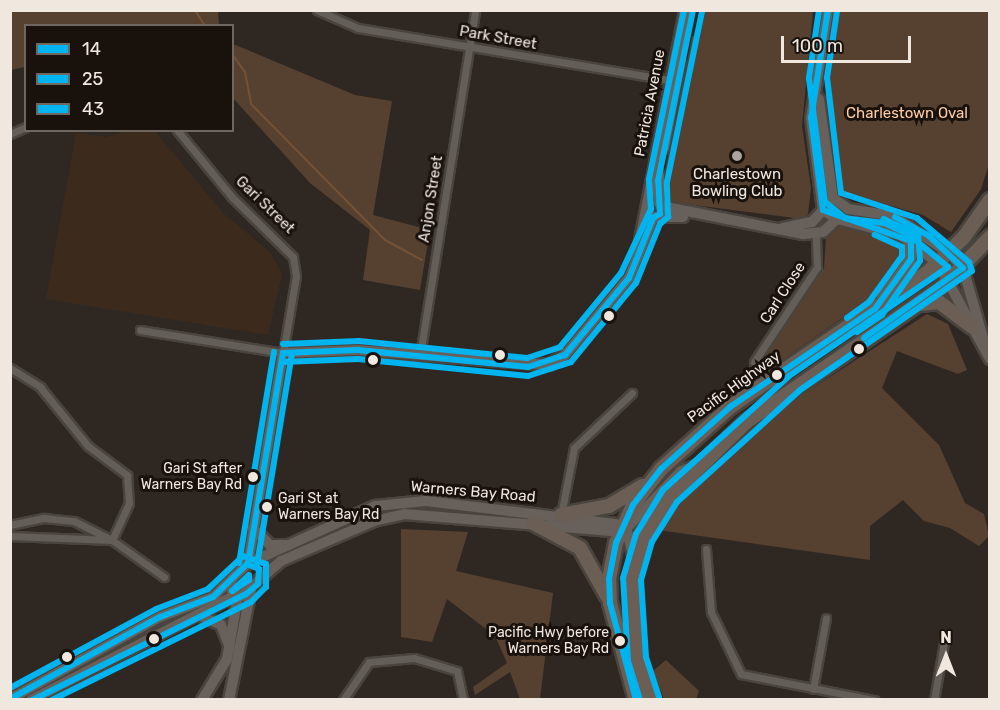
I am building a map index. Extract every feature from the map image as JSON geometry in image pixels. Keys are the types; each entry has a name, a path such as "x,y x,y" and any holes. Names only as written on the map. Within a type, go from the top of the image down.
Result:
{"highway":[{"name":"Pacific Highway","path":"636,699 610,603 611,565 623,530 650,482 730,407 875,309 938,263 949,253 990,200"},
{"path":"650,699 632,621 635,564 650,525 701,464 795,383 915,306 951,280 990,237"},
{"path":"875,309 908,266 911,241"},
{"path":"915,306 939,302 972,327"},
{"path":"561,515 609,506 650,482"},
{"path":"532,523 580,548 610,603"}],"street":[{"name":"Park Street","path":"317,10 358,28 673,81"},
{"name":"Anjon Street","path":"420,355 475,10"},
{"name":"Patricia Avenue","path":"140,330 283,353 420,355 528,367 556,362 629,278 639,256 653,210 685,10"},
{"name":"Patricia Avenue","path":"673,81 693,10"},
{"path":"828,10 811,126 823,210 837,219 882,228 911,241 938,263 951,280 972,327 985,347"},
{"path":"818,78 833,198 848,209 894,216 949,253 963,268 990,359"},
{"path":"10,134 24,128"},
{"name":"Gari Street","path":"179,132 232,197 293,257 295,280 253,528 251,565"},
{"path":"653,210 768,229 816,234 837,219"},
{"path":"768,229 807,224 823,210"},
{"name":"Carl Close","path":"754,362 817,267 821,255 816,234"},
{"path":"10,368 36,383 88,446 127,475 129,503 112,540"},
{"path":"561,515 574,448 632,393"},
{"path":"635,564 623,530 681,471 701,464"},
{"name":"Warners Bay Road","path":"10,699 160,617 213,597 251,565 359,510 392,502 426,501 561,515 623,530"},
{"name":"Warners Bay Road","path":"31,699 251,590 281,561 389,517 436,513 623,530"},
{"path":"10,525 60,519 112,540 164,577"},
{"path":"253,528 270,545 288,545"},
{"path":"10,536 112,540"},
{"path":"706,549 711,612 741,674 838,696 874,699"},
{"path":"251,565 259,581"},
{"path":"202,699 214,686 230,647 237,596 231,581"},
{"path":"229,699 251,590"},
{"path":"198,615 221,625 230,647"},
{"path":"813,689 825,618"},
{"path":"934,699 945,637"},
{"path":"343,699 369,662 414,658 457,671 463,699"}],"shaded area":[{"path":"122,132 156,132 224,214 270,252 282,274 268,335 46,299 76,133 106,137"}],"green space":[{"path":"11,10 218,11 219,24 24,24 24,67 11,70"},
{"name":"Charlestown Bowling Club","path":"702,11 813,11 802,126 811,188 808,214 802,219 670,202 665,196 662,186 692,36 703,37 695,35"},
{"name":"Charlestown Oval","path":"837,11 989,11 989,164 981,189 951,232 923,215 835,190 823,119"},
{"path":"234,44 355,95 392,101 373,215 430,230 420,290 363,280 370,230 310,183 234,99"},
{"path":"841,226 900,243 906,258 880,292 766,371 766,355 824,268 826,237"},
{"path":"927,314 948,324 967,370 958,374 897,351 882,388 939,445 965,503 984,514 989,536 979,546 950,528 924,521 903,500 870,526 870,560 658,530 688,490 757,424"},
{"path":"401,529 468,532 456,571 553,593 540,699 520,699 510,672 475,695 473,687 507,663 495,636 447,599 432,642 401,637"},
{"path":"666,660 699,691 696,699 664,699 653,671"}],"waterway":[{"path":"195,10 204,24"},
{"path":"234,57 245,72 251,104 385,240 422,260"}],"transit line":[{"path":"283,344 359,341 527,358 560,347 621,273 651,209 649,179 684,10"},
{"name":"25","path":"283,353 358,350 528,367 565,355 629,278 653,218 660,214 658,181 693,10"},
{"path":"640,700 628,661 623,578 636,534 663,490 789,376 948,267 908,234 884,223 845,218 825,202 809,78 819,10"},
{"name":"14","path":"636,700 610,603 609,579 616,543 633,505 661,469 730,407 875,309 911,259 911,241 823,210 811,118 828,10"},
{"path":"659,697 646,657 641,580 652,542 677,502 800,390 972,271 969,262 917,218 841,193 827,78 837,11"},
{"name":"43","path":"283,362 358,359 528,376 571,362 636,283 660,224 668,217 667,182 702,12"},
{"name":"14","path":"895,217 929,236 963,268"},
{"path":"857,332 882,315 920,261 918,235 883,219"},
{"path":"847,318 869,302 902,256 902,247 875,235"},
{"name":"14","path":"864,338 963,268"},
{"path":"239,563 274,352"},
{"name":"25","path":"248,564 283,353"},
{"name":"43","path":"257,565 292,354"},
{"path":"10,688 156,609 208,589 243,556 266,564 266,587 251,602 52,700"},
{"name":"25","path":"10,699 160,617 213,597 247,564 259,569 258,584 246,594 32,700"},
{"name":"43","path":"249,575 249,580 232,591 249,575"}],"place":[{"name":"Charlestown Bowling Club","path":"737,156"},
{"name":"Gari St after Warners Bay Rd","path":"253,477"},
{"name":"Gari St at Warners Bay Rd","path":"267,507"},
{"name":"Pacific Hwy before Warners Bay Rd","path":"620,641"}]}
